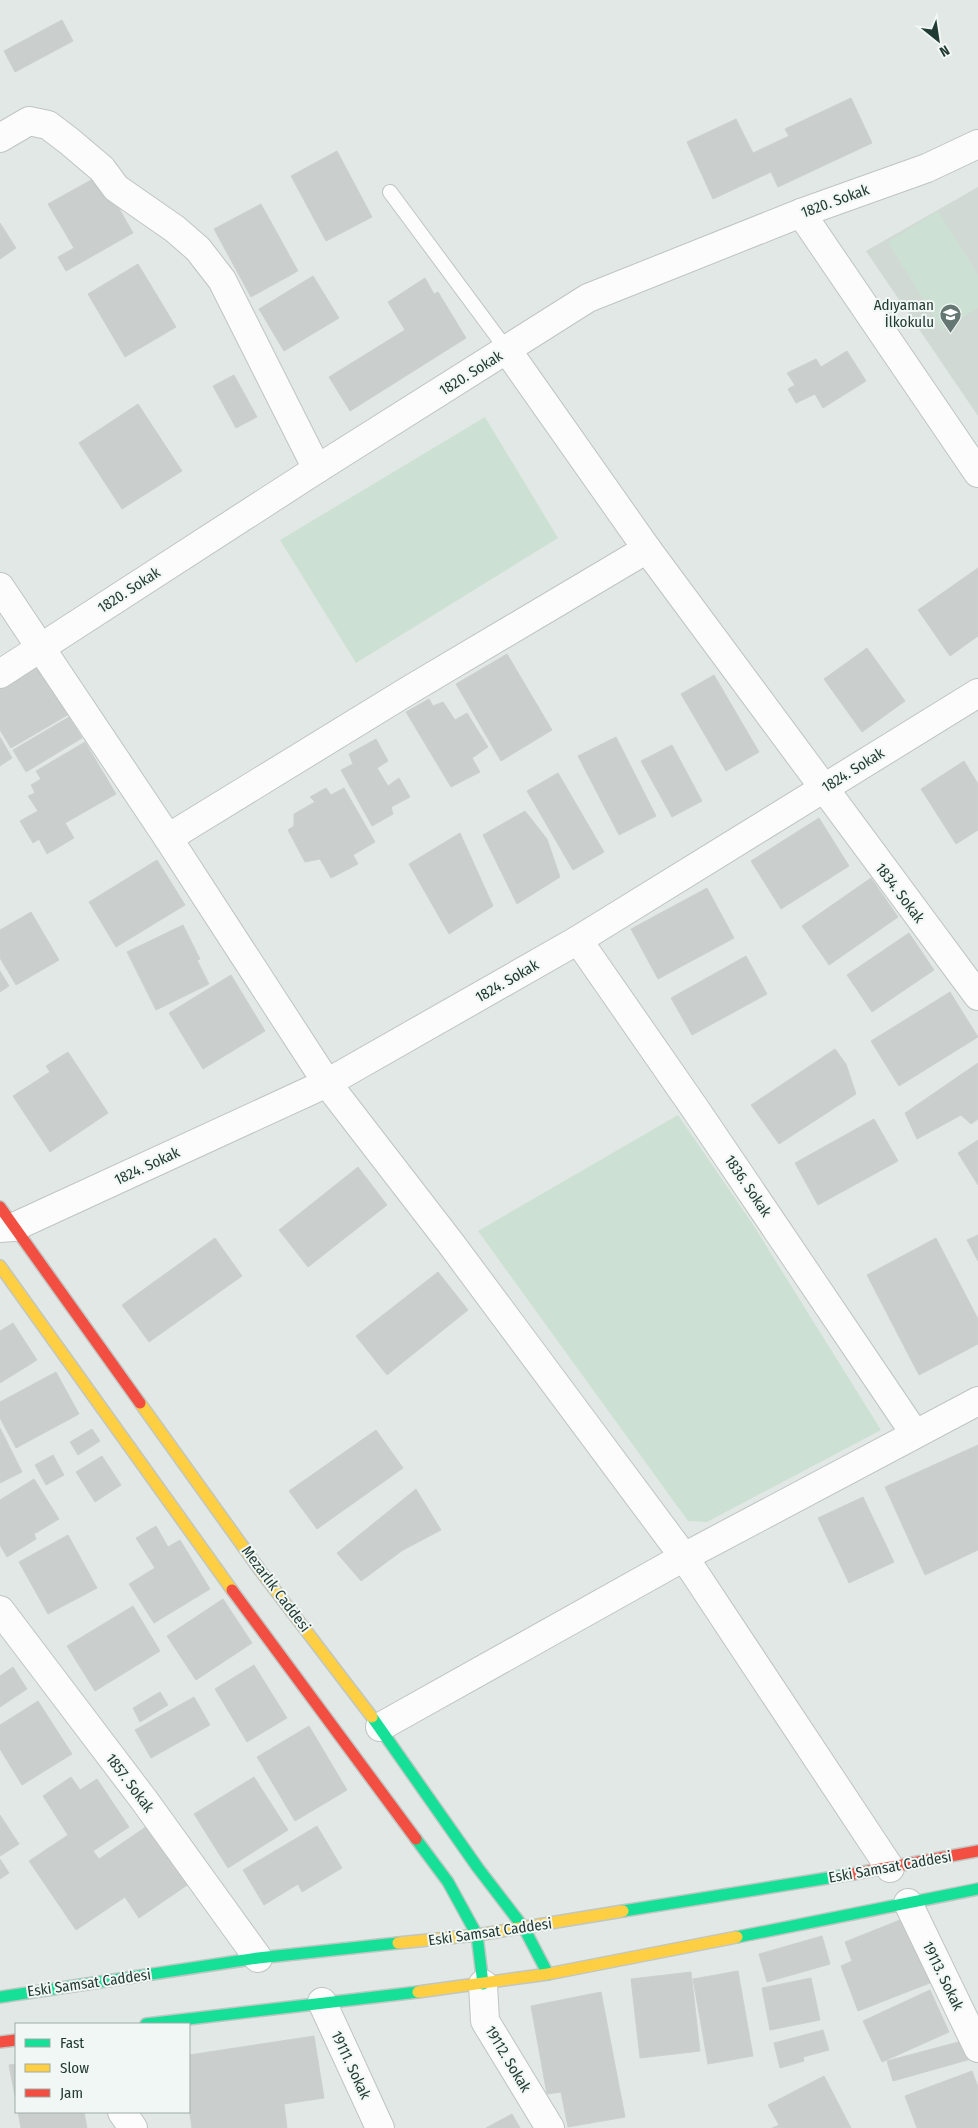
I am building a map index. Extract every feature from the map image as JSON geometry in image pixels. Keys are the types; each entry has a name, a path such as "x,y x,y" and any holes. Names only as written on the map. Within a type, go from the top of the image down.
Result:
{"street":[{"path":"0,138 30,121 48,125 102,169 116,188 175,230 198,249 222,280 317,469"},
{"name":"1820. Sokak","path":"0,674 317,469 588,298 801,213 927,168 978,144"},
{"path":"801,213 978,473"},
{"name":"1834. Sokak","path":"508,350 647,549 978,996"},
{"path":"168,838 412,689 647,549"},
{"path":"0,587 168,838 327,1083 452,1245 684,1557 890,1868"},
{"name":"1824. Sokak","path":"5,1221 327,1083 578,940 978,693"},
{"name":"1836. Sokak","path":"578,940 696,1110 915,1434"},
{"name":"Mezarlık Caddesi","path":"5,1221 262,1572 380,1727 478,1868 524,1928 548,1974"},
{"path":"0,1266 233,1591 448,1882 477,1935 483,1984"},
{"path":"380,1727 684,1557 978,1401"},
{"name":"1857. Sokak","path":"0,1610 144,1800 258,1958"},
{"name":"Eski Samsat Caddesi","path":"0,1996 258,1958 477,1935 890,1868 978,1851"},
{"path":"154,2023 483,1984 548,1974 978,1889"},
{"name":"19113. Sokak","path":"908,1903 978,2048"},
{"name":"19112. Sokak","path":"483,1984 486,2021 550,2128"},
{"name":"19111. Sokak","path":"322,2002 380,2128"},
{"path":"0,2042 15,2040"},
{"path":"123,2113 133,2128"}],"lane":[{"path":"390,192 508,350"}],"shaded area":[{"name":"Adıyaman İlkokulu","path":"978,187 978,416 866,251"}],"green space":[{"path":"938,211 978,275 978,308 942,330 888,242"},
{"path":"485,417 558,538 356,663 280,540"},
{"path":"678,1115 752,1223 881,1430 707,1522 688,1521 478,1231"}],"building":[{"path":"62,20 73,41 15,72 4,51"},
{"path":"851,98 872,143 778,187 771,172 713,199 687,142 736,119 753,153 789,136 785,129"},
{"path":"337,151 372,217 326,241 291,176"},
{"path":"100,175 133,233 66,271 58,257 74,248 48,204"},
{"path":"261,204 298,271 251,297 214,229"},
{"path":"0,223 16,248 0,259"},
{"path":"138,264 176,327 125,357 88,294"},
{"path":"313,276 339,318 284,351 259,309"},
{"path":"425,278 434,294 438,292 466,338 350,411 329,377 405,330 388,302"},
{"path":"847,351 866,381 823,408 815,394 796,403 788,389 795,385 787,373 816,359 821,367"},
{"path":"234,375 257,417 236,428 213,386"},
{"path":"138,404 182,471 122,509 79,443"},
{"path":"978,568 978,636 950,656 918,610"},
{"path":"867,648 905,701 862,732 824,679"},
{"path":"507,654 552,730 501,761 456,684"},
{"path":"38,663 69,714 11,748 0,730 0,686"},
{"path":"714,675 759,752 726,771 681,694"},
{"path":"429,699 433,706 443,702 455,720 467,713 488,747 472,758 480,772 451,787 406,712"},
{"path":"69,717 82,738 26,772 13,750"},
{"path":"0,737 12,758 0,766"},
{"path":"616,737 656,816 619,835 578,756"},
{"path":"376,739 388,761 377,768 388,786 399,778 410,797 391,807 393,814 372,826 341,770 353,764 349,754"},
{"path":"85,742 116,794 65,823 74,838 47,854 39,839 33,843 20,821 38,811 28,796 35,793 31,785 41,779 36,771"},
{"path":"672,745 702,801 672,817 641,761"},
{"path":"964,761 978,784 978,830 956,844 921,789"},
{"path":"558,773 604,852 573,870 527,791"},
{"path":"326,788 331,795 344,788 375,842 353,855 358,864 331,878 320,859 305,862 288,830 294,826 294,814 315,802 310,797"},
{"path":"525,811 547,839 560,877 517,904 483,835"},
{"path":"819,818 849,866 781,909 751,861"},
{"path":"460,833 493,906 449,934 409,864"},
{"path":"157,860 185,905 116,947 89,902"},
{"path":"871,878 898,917 829,965 802,926"},
{"path":"707,888 734,938 658,979 631,929"},
{"path":"31,912 59,960 16,985 0,958 0,930"},
{"path":"183,925 200,959 197,960 209,984 156,1010 127,952"},
{"path":"909,933 934,970 872,1012 847,975"},
{"path":"746,956 767,994 692,1035 671,998"},
{"path":"0,971 9,986 0,992"},
{"path":"231,975 265,1031 203,1069 169,1013"},
{"path":"950,992 978,1037 899,1086 871,1041"},
{"path":"835,1049 846,1064 856,1094 779,1144 751,1105"},
{"path":"68,1052 108,1113 50,1152 13,1096 50,1072 46,1066"},
{"path":"978,1063 978,1119 971,1124 961,1115 917,1139 905,1113"},
{"path":"874,1119 898,1161 818,1205 795,1163"},
{"path":"978,1140 978,1185 958,1153"},
{"path":"358,1167 387,1205 308,1267 279,1230"},
{"path":"978,1235 978,1261 967,1240"},
{"path":"215,1238 242,1276 149,1342 122,1305"},
{"path":"936,1238 978,1319 978,1344 919,1375 867,1275"},
{"path":"438,1272 468,1310 387,1375 356,1336"},
{"path":"13,1323 37,1360 0,1383 0,1331"},
{"path":"56,1372 79,1414 16,1448 0,1418 0,1402"},
{"path":"0,1428 22,1472 0,1483"},
{"path":"92,1429 100,1441 78,1455 70,1442"},
{"path":"376,1430 403,1468 317,1529 289,1491"},
{"path":"978,1445 978,1550 925,1575 885,1487"},
{"path":"53,1455 64,1475 46,1485 35,1465"},
{"path":"102,1456 121,1485 95,1502 76,1472"},
{"path":"34,1479 59,1519 34,1534 36,1539 7,1557 0,1545 0,1500"},
{"path":"416,1489 441,1530 403,1550 361,1581 337,1553"},
{"path":"863,1497 894,1562 849,1583 818,1518"},
{"path":"156,1526 168,1547 180,1540 210,1589 154,1623 129,1584 155,1568 136,1538"},
{"path":"68,1535 97,1588 48,1614 19,1562"},
{"path":"223,1599 252,1643 196,1680 167,1636"},
{"path":"133,1606 160,1651 95,1691 67,1646"},
{"path":"254,1665 287,1718 247,1742 215,1689"},
{"path":"13,1667 27,1689 0,1707 0,1676"},
{"path":"160,1692 168,1705 140,1722 133,1708"},
{"path":"194,1697 210,1725 151,1758 135,1730"},
{"path":"38,1701 72,1754 22,1785 0,1749 0,1725"},
{"path":"309,1726 347,1790 295,1821 257,1757"},
{"path":"71,1777 80,1790 97,1779 129,1827 93,1851 99,1859 153,1822 193,1881 139,1918 125,1897 76,1930 29,1861 68,1835 43,1796"},
{"path":"254,1777 288,1830 228,1868 194,1814"},
{"path":"0,1815 19,1844 0,1856"},
{"path":"317,1826 342,1868 302,1892 298,1884 264,1905 243,1870"},
{"path":"0,1859 9,1873 0,1879"},
{"path":"910,1916 935,1981 858,2011 841,1966 852,1961 845,1942"},
{"path":"822,1936 830,1964 767,1982 759,1954"},
{"path":"738,1971 753,2056 708,2064 693,1979"},
{"path":"691,1972 700,2051 640,2058 631,1979"},
{"path":"811,1978 820,2020 770,2030 762,1988"},
{"path":"930,1990 949,2032 882,2062 863,2021"},
{"path":"601,1992 625,2117 568,2127 561,2092 547,2094 531,2006"},
{"path":"823,2030 829,2050 803,2057 804,2061 780,2068 774,2043"},
{"path":"314,2036 324,2098 284,2104 287,2128 192,2128 190,2113 190,2055"},
{"path":"966,2040 971,2059 893,2081 887,2061"},
{"path":"15,2064 15,2096 9,2065"},
{"path":"972,2071 978,2087 978,2128 917,2128 905,2096"},
{"path":"824,2076 851,2128 772,2128 779,2125 768,2105"},
{"path":"18,2113 84,2113 87,2128 21,2128"},
{"path":"512,2114 520,2128 486,2128"}],"traffic: fast":[{"path":"372,1717 478,1868 524,1928 548,1974"},
{"path":"416,1839 448,1882 477,1935 483,1984"},
{"path":"623,1911 853,1874"},
{"path":"737,1937 978,1889"},
{"path":"0,1997 258,1958 398,1943"},
{"path":"154,2023 418,1992"}],"traffic: slow":[{"path":"0,1266 232,1590"},
{"path":"140,1403 262,1573 372,1717"},
{"path":"398,1943 477,1935 623,1911"},
{"path":"418,1992 548,1974 737,1937"}],"traffic: jam":[{"path":"0,1207 140,1403"},
{"path":"232,1590 416,1839"},
{"path":"853,1874 978,1851"},
{"path":"0,2042 15,2040"}],"place":[{"name":"Adıyaman İlkokulu","path":"950,333"}]}
